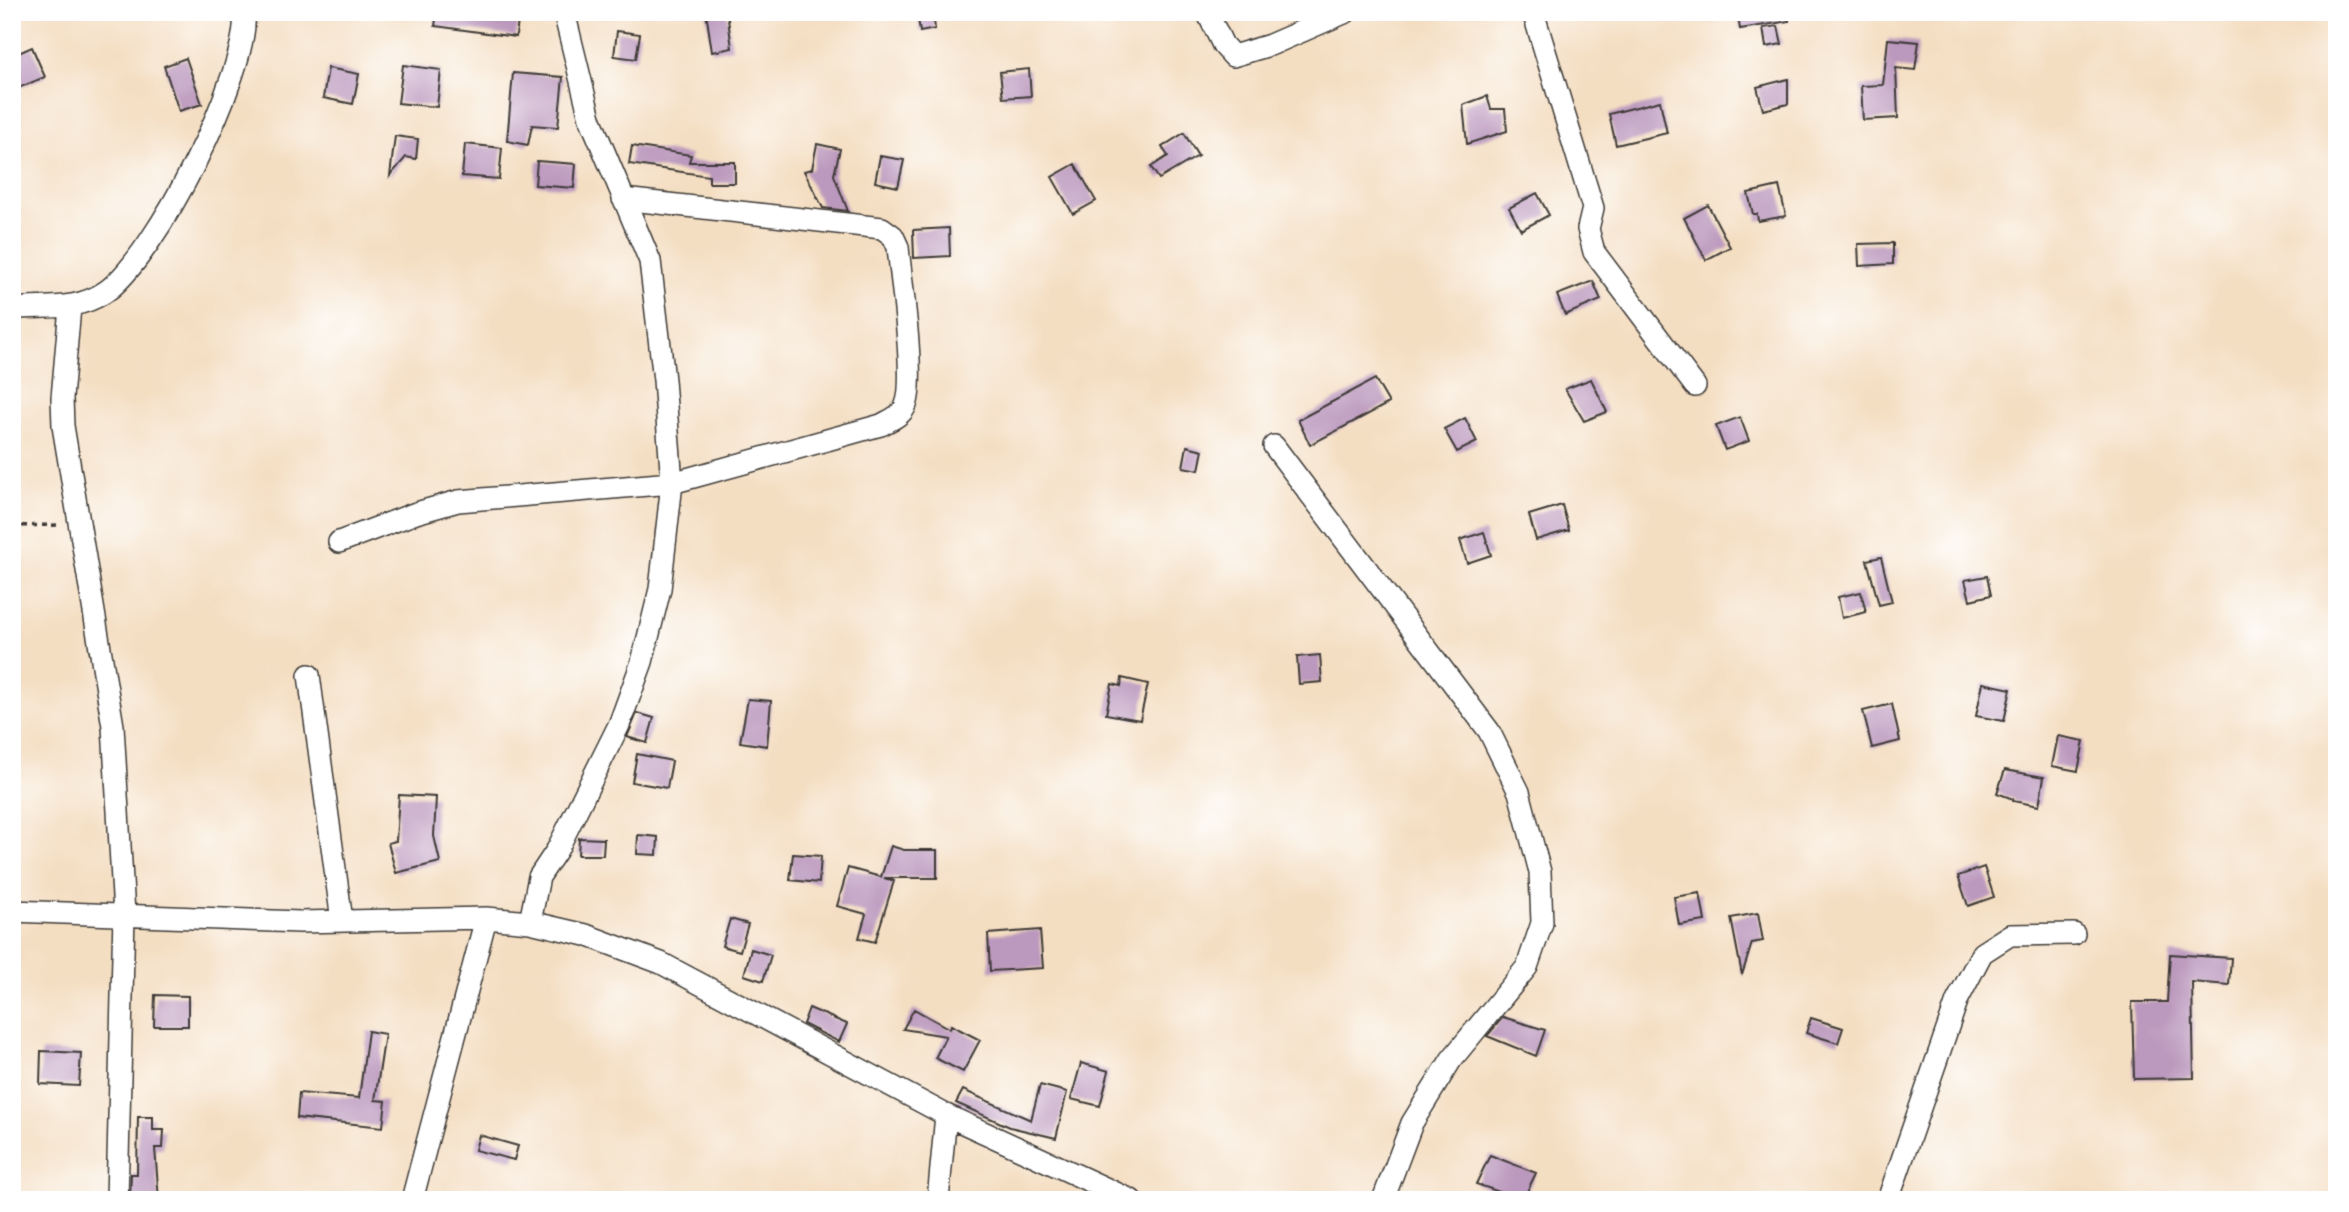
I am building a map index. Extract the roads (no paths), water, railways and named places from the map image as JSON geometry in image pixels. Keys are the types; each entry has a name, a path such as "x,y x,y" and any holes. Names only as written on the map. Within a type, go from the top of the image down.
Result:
{"street":[{"path":"12,309 70,307 87,303 107,291 129,270 168,217 212,124 235,64 246,23 244,12"},
{"path":"530,922 539,877 557,850 618,725 642,662 660,589 672,483 650,261 590,118 564,12"},
{"path":"1207,12 1223,45 1233,56 1270,45 1346,12"},
{"path":"1533,12 1592,208 1588,229 1594,253 1695,386"},
{"path":"340,542 416,513 458,501 672,483 881,425 898,416 906,407 909,377 898,247 892,236 882,228 623,199"},
{"path":"70,307 62,407 67,464 113,726 124,914 117,1200"},
{"path":"1274,446 1489,731 1519,792 1540,872 1542,923 1527,967 1451,1060 1412,1123 1383,1200"},
{"path":"309,676 342,921"},
{"path":"12,911 342,921 486,918 530,922 586,935 661,963 946,1115 1131,1200"},
{"path":"412,1200 486,918"},
{"path":"1888,1200 1957,1001 1982,953 2010,935 2074,934"},
{"path":"938,1200 946,1115"}]}
